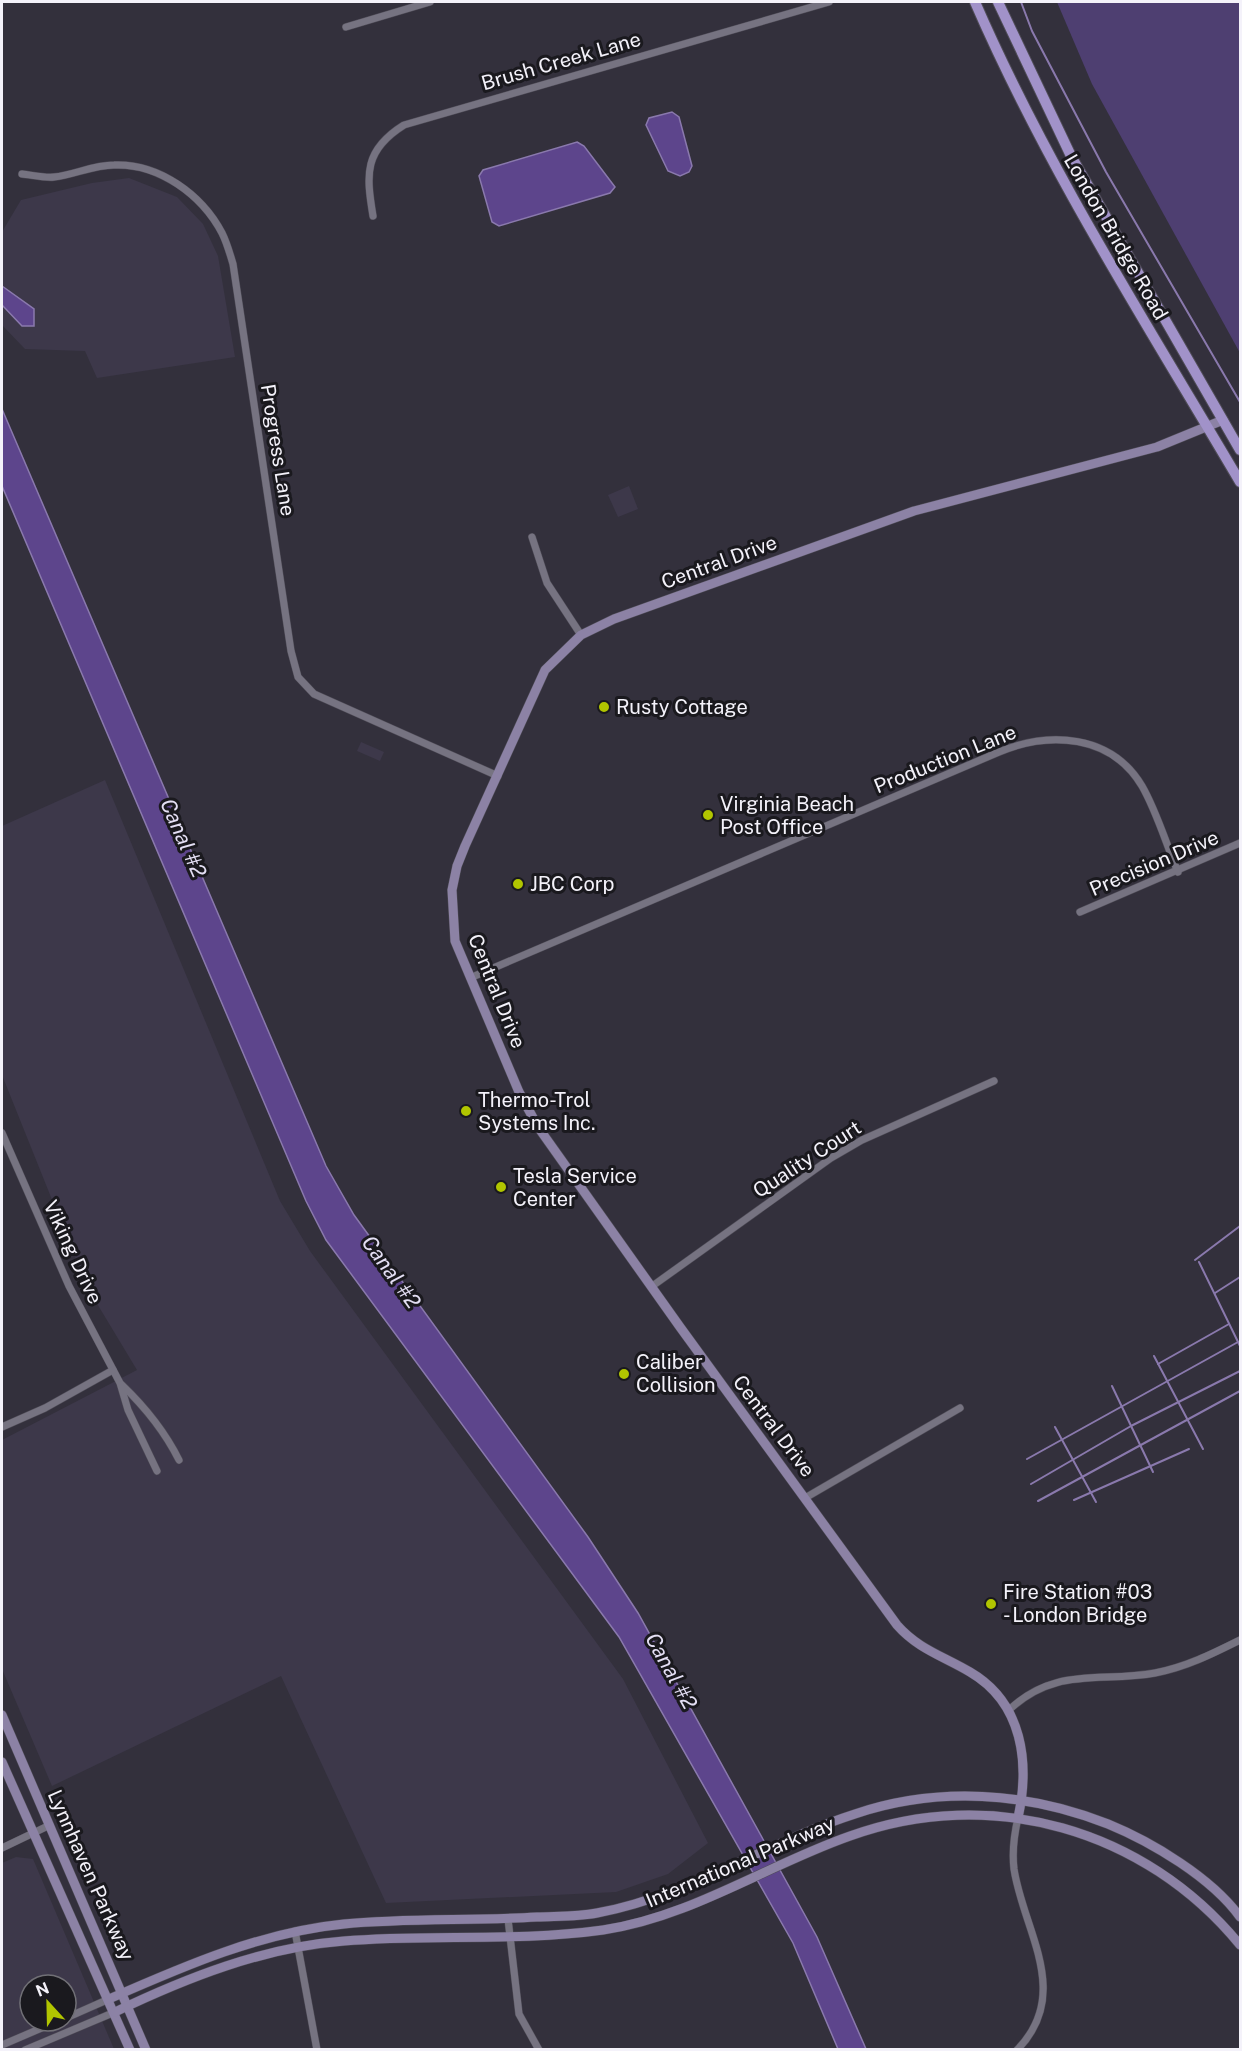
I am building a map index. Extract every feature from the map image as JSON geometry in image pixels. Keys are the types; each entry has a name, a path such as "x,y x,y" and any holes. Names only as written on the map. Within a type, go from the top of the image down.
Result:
{"main road":[{"name":"London Bridge Road","path":"975,2 1023,107 1054,167 1240,482"},
{"name":"London Bridge Road","path":"998,2 1071,156 1240,450"},
{"name":"Central Drive","path":"1018,1818 1022,1799 1024,1761 1019,1731 1009,1710 982,1680 909,1639 651,1287 538,1127 519,1092 455,941 452,890 456,866 545,670 581,635 614,619 915,511 1157,447 1223,420"},
{"name":"Lynnhaven Parkway","path":"2,1715 124,1992 146,2049"},
{"name":"Lynnhaven Parkway","path":"2,1762 130,2049"},
{"name":"International Parkway","path":"109,1999 225,1952 295,1931 345,1924 594,1914 665,1895 856,1813 895,1804 951,1796 1022,1799 1100,1821 1146,1842 1184,1866 1227,1901 1240,1917"},
{"name":"International Parkway","path":"114,2012 225,1966 298,1948 343,1941 510,1936 600,1930 636,1923 681,1909 850,1835 908,1818 955,1815 1018,1818 1075,1831 1142,1860 1183,1886 1240,1945"}],"street":[{"path":"346,27 430,2"},
{"name":"Brush Creek Lane","path":"374,216 367,181 368,167 386,136 404,125 829,2"},
{"name":"Progress Lane","path":"22,174 53,177 115,164 143,169 166,178 189,192 207,210 223,235 233,264 291,651 298,677 314,694 498,776"},
{"path":"532,537 547,583 581,635"},
{"name":"Production Lane","path":"470,978 1001,751 1037,740 1066,740 1092,745 1106,751 1127,767 1143,788 1178,872"},
{"name":"Precision Drive","path":"1080,912 1178,872 1240,843"},
{"name":"Quality Court","path":"651,1287 831,1158 862,1140 994,1082"},
{"name":"Viking Drive","path":"2,1132 69,1286 120,1383 128,1410 157,1471"},
{"path":"2,1427 45,1408 113,1370"},
{"name":"Viking Drive","path":"120,1383 149,1411 168,1436 179,1460"},
{"path":"805,1498 960,1408"},
{"path":"1009,1710 1033,1692 1064,1680 1081,1676 1135,1676 1175,1669 1240,1640"},
{"path":"1017,2049 1038,2014 1043,1982 1040,1954 1019,1892 1014,1867 1013,1839 1018,1818"},
{"path":"2,1848 50,1825"},
{"path":"508,1919 519,2014 539,2049"},
{"path":"295,1931 317,2049"},
{"path":"78,2013 109,1999"},
{"path":"25,2049 114,2012"},
{"path":"2,2046 31,2033"}],"shaded area":[{"path":"1057,2 1240,2 1240,353 1092,84"},
{"path":"129,178 177,197 203,224 218,256 235,357 97,378 85,351 25,349 2,325 2,232 21,200 92,183"},
{"path":"629,486 638,509 618,517 608,495"},
{"path":"361,742 384,752 380,761 357,751"},
{"path":"105,780 280,1201 310,1251 623,1679 708,1843 668,1874 616,1892 386,1903 281,1676 52,1786 2,1669 2,1440 137,1370 87,1287 2,1075 2,826"},
{"path":"16,1857 33,1859 114,2049 2,2049 2,1863"}],"water":[{"path":"672,112 679,117 692,166 689,172 680,176 668,171 646,125 649,118"},
{"path":"577,142 584,146 615,187 610,193 499,226 492,222 479,176 483,170"},
{"path":"2,286 34,309 34,326 22,326 2,305"},
{"name":"Canal #2","path":"2,409 326,1166 354,1215 588,1537 638,1613 817,1937 866,2049 838,2049 793,1943 619,1637 326,1240 306,1201 2,486"}],"waterway":[{"path":"1021,2 1032,31 1106,172 1240,402"},
{"path":"1195,1260 1240,1226"},
{"path":"1199,1262 1240,1346"},
{"path":"1215,1293 1240,1277"},
{"path":"1158,1364 1229,1324"},
{"path":"1027,1459 1238,1342"},
{"path":"1154,1356 1203,1449"},
{"path":"1031,1484 1131,1426 1240,1371"},
{"path":"1112,1386 1153,1472"},
{"path":"1038,1501 1240,1391"},
{"path":"1055,1427 1096,1502"},
{"path":"1074,1500 1189,1449"}],"place":[{"name":"Rusty Cottage","path":"604,707"},
{"name":"Virginia Beach Post Office","path":"708,815"},
{"name":"JBC Corp","path":"518,884"},
{"name":"Thermo-Trol Systems Inc.","path":"466,1111"},
{"name":"Tesla Service Center","path":"501,1187"},
{"name":"Caliber Collision","path":"624,1374"},
{"name":"Fire Station #03 - London Bridge","path":"991,1604"}]}
